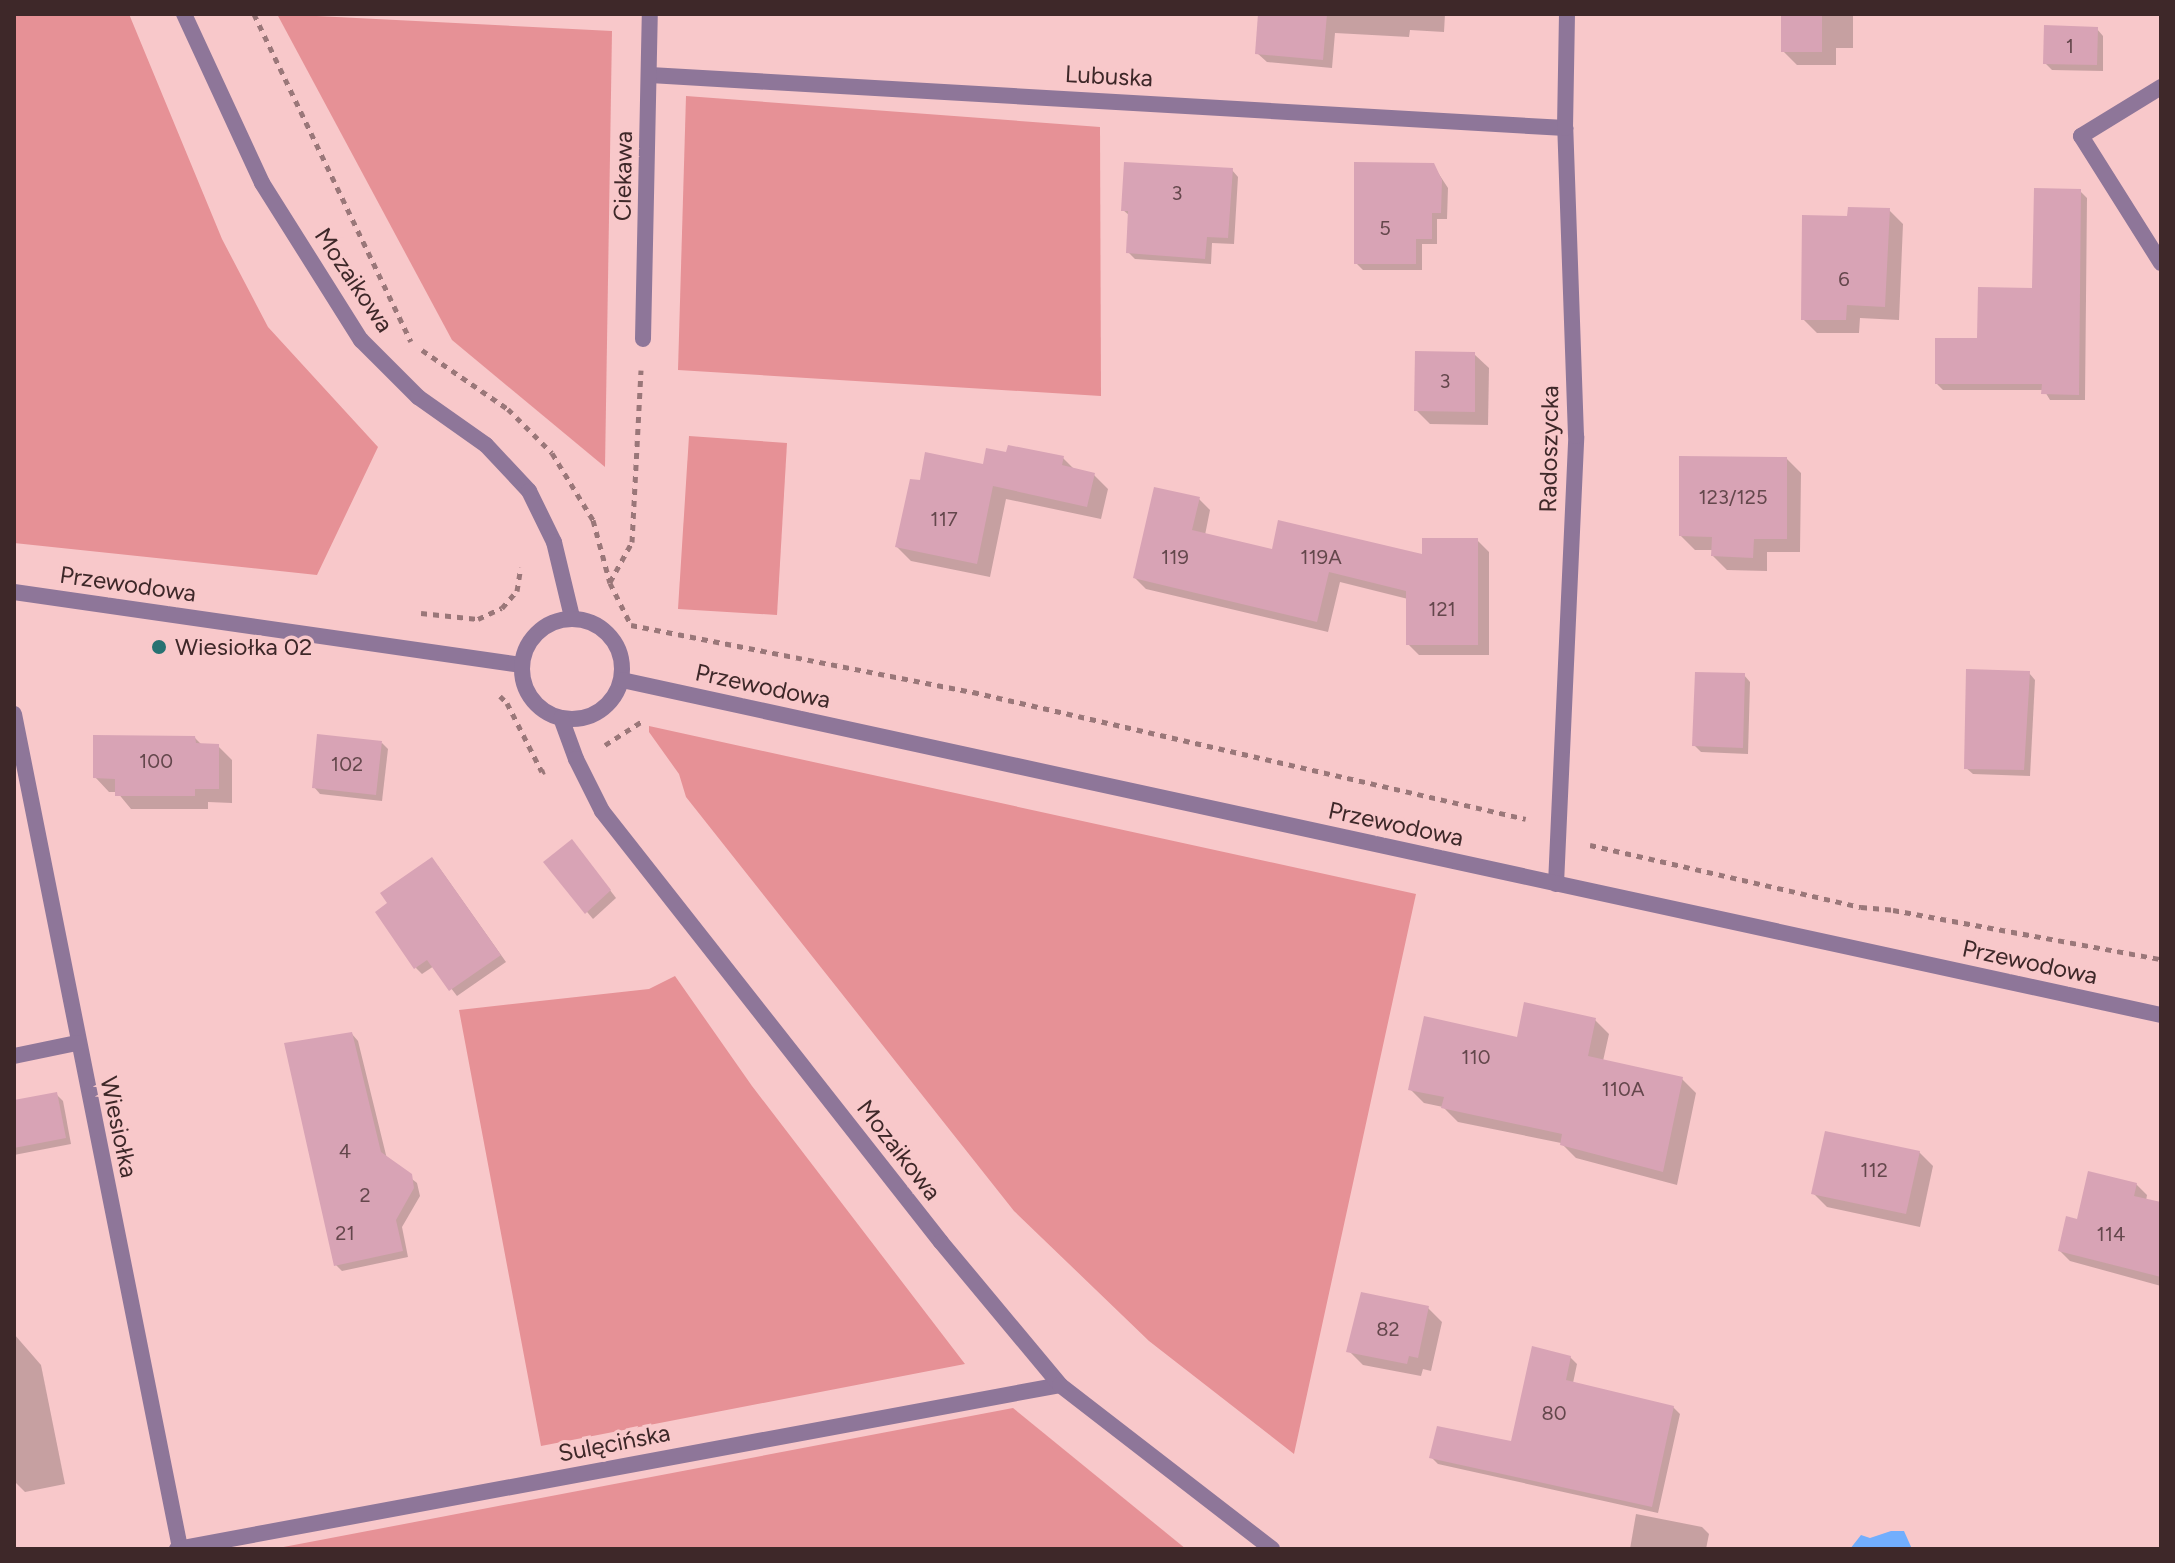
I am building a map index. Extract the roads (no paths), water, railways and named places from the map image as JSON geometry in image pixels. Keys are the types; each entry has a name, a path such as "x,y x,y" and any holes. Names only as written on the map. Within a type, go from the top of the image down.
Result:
{"street":[{"name":"Mozaikowa","path":"184,14 262,183 361,340 418,397 486,445 529,491 554,542 572,617"},
{"name":"Ciekawa","path":"643,339 650,14"},
{"name":"Radoszycka","path":"1556,884 1561,826 1576,436 1565,128 1567,14"},
{"name":"Lubuska","path":"650,75 1565,128"},
{"path":"2161,87 2081,136 2161,263"},
{"name":"Przewodowa","path":"14,592 521,665"},
{"path":"572,617 593,622 610,635 621,656 622,680 613,698 600,712 581,719 561,718 544,712 531,699 523,683 521,665 526,647 537,631 553,621 572,617"},
{"name":"Przewodowa","path":"622,680 2161,1015"},
{"name":"Wiesiołka","path":"14,714 179,1549"},
{"name":"Mozaikowa","path":"561,718 576,759 602,811 931,1230 1060,1385 1272,1549"},
{"path":"14,1056 77,1043"},
{"name":"Sulęcińska","path":"179,1549 1060,1385"}],"water":[{"path":"1891,1531 1904,1531 1912,1549 1850,1549 1861,1535 1870,1538"}],"place":[{"name":"Wiesiołka 02","path":"159,647"}]}
